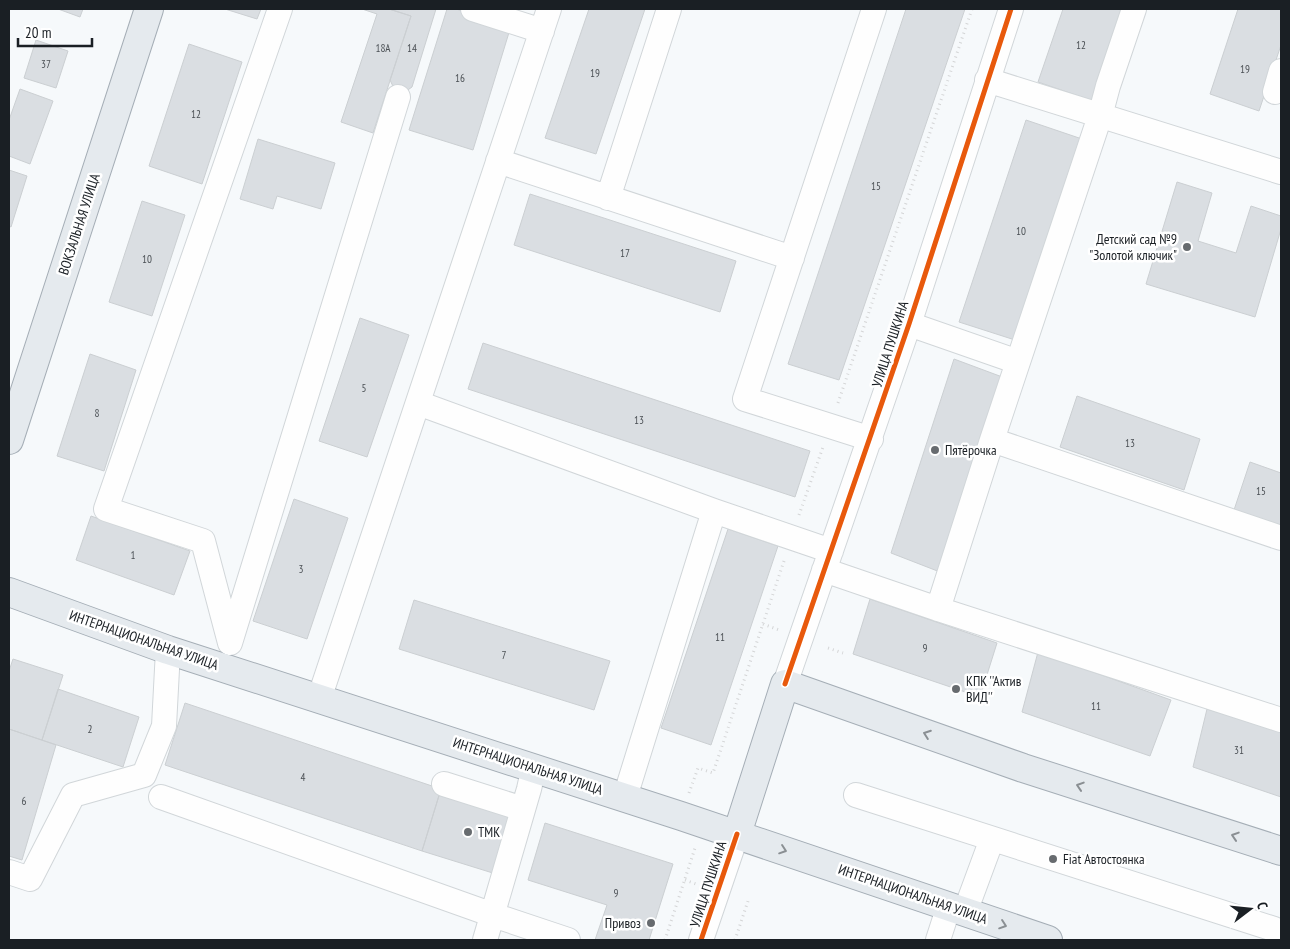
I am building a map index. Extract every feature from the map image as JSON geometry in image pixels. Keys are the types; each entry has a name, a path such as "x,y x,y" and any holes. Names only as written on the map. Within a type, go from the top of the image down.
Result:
{"main road":[{"name":"ВОКЗАЛЬНАЯ УЛИЦА","path":"9,440 149,9"},
{"name":"ИНТЕРНАЦИОНАЛЬНАЯ УЛИЦА","path":"9,592 168,650 227,656 319,699 534,767 1048,940"},
{"name":"УЛИЦА ПУШКИНА","path":"736,834 786,684"},
{"path":"786,684 1023,768 1281,851"}],"street":[{"path":"227,656 203,541 106,509 280,9"},
{"path":"473,9 542,31"},
{"path":"319,699 549,9"},
{"path":"608,198 669,9"},
{"path":"871,439 745,399 874,9"},
{"name":"УЛИЦА ПУШКИНА","path":"786,684 871,439 1011,9"},
{"path":"938,609 1134,9"},
{"path":"987,80 1281,172"},
{"path":"227,656 398,97"},
{"path":"498,161 792,258"},
{"path":"909,324 1018,362"},
{"path":"418,403 714,511 792,537 828,560 938,609 1281,720"},
{"path":"992,440 1281,538"},
{"path":"625,798 714,511"},
{"path":"9,872 30,879 73,795 144,775 164,726 168,650"},
{"path":"485,940 534,767"},
{"path":"444,784 523,809"},
{"path":"856,795 1274,929"},
{"path":"161,797 568,940"},
{"name":"УЛИЦА ПУШКИНА","path":"701,940 736,834"},
{"path":"938,940 957,909 992,839"}],"path":[{"path":"686,800 698,768 713,772 972,9"},
{"path":"762,624 780,630"},
{"path":"828,648 844,653"},
{"path":"665,940 697,842"},
{"path":"735,940 748,901"}],"building":[{"path":"58,9 83,9 80,17"},
{"path":"225,9 261,9 257,19"},
{"path":"362,9 389,9 411,16 373,133 341,122 377,14"},
{"path":"389,9 436,9 412,87 398,97 390,80 411,16"},
{"path":"447,9 456,9 511,26 473,150 409,130"},
{"path":"589,9 645,9 596,154 545,138"},
{"path":"906,9 965,9 839,380 788,364"},
{"path":"1063,9 1124,9 1093,101 1038,82"},
{"path":"1238,9 1281,9 1281,45 1259,111 1210,94"},
{"path":"36,40 68,51 56,88 24,78"},
{"path":"189,44 242,62 202,184 149,166"},
{"path":"20,89 53,101 30,164 9,156 9,120"},
{"path":"1026,120 1085,140 1015,340 959,322"},
{"path":"258,139 335,163 321,209 277,196 273,209 240,199"},
{"path":"9,170 27,176 11,227 9,226"},
{"name":"Детский сад №9 \"Золотой ключик\"","path":"1177,182 1212,193 1198,241 1236,253 1251,206 1281,216 1281,229 1255,317 1146,284"},
{"path":"530,194 736,261 720,312 514,245"},
{"path":"142,201 185,215 152,316 109,302"},
{"path":"360,318 409,335 367,457 319,441"},
{"path":"483,343 810,451 795,497 468,389"},
{"path":"90,354 136,370 104,471 57,456"},
{"path":"954,359 1005,378 940,572 891,553"},
{"path":"1077,396 1200,439 1184,490 1060,447"},
{"path":"1250,462 1281,473 1281,526 1234,510"},
{"path":"294,499 348,518 307,639 253,621"},
{"path":"91,516 190,551 174,595 76,560"},
{"path":"728,529 778,546 711,745 661,728"},
{"path":"870,599 997,643 980,697 853,654"},
{"path":"414,600 610,661 594,710 399,649"},
{"path":"1038,652 1171,700 1150,756 1022,712"},
{"path":"13,659 63,675 42,740 9,729 9,671"},
{"path":"58,689 139,717 123,767 42,740"},
{"path":"185,703 441,789 422,851 165,765"},
{"path":"1207,709 1281,732 1281,797 1193,767"},
{"path":"9,729 56,745 22,860 9,856"},
{"name":"ТМК","path":"441,789 515,813 496,874 422,851"},
{"path":"545,823 673,864 649,940 595,940 607,905 528,880"}],"cycle path":[{"path":"785,684 909,324 1011,9"},
{"path":"701,940 737,834"}],"place":[{"name":"Детский сад №9 \"Золотой ключик\"","path":"1187,247"},
{"name":"Пятёрочка","path":"935,450"},
{"name":"КПК ''Актив ВИД''","path":"956,689"},
{"name":"ТМК","path":"468,832"},
{"name":"Fiat Автостоянка","path":"1053,859"},
{"name":"Привоз","path":"651,923"}]}
